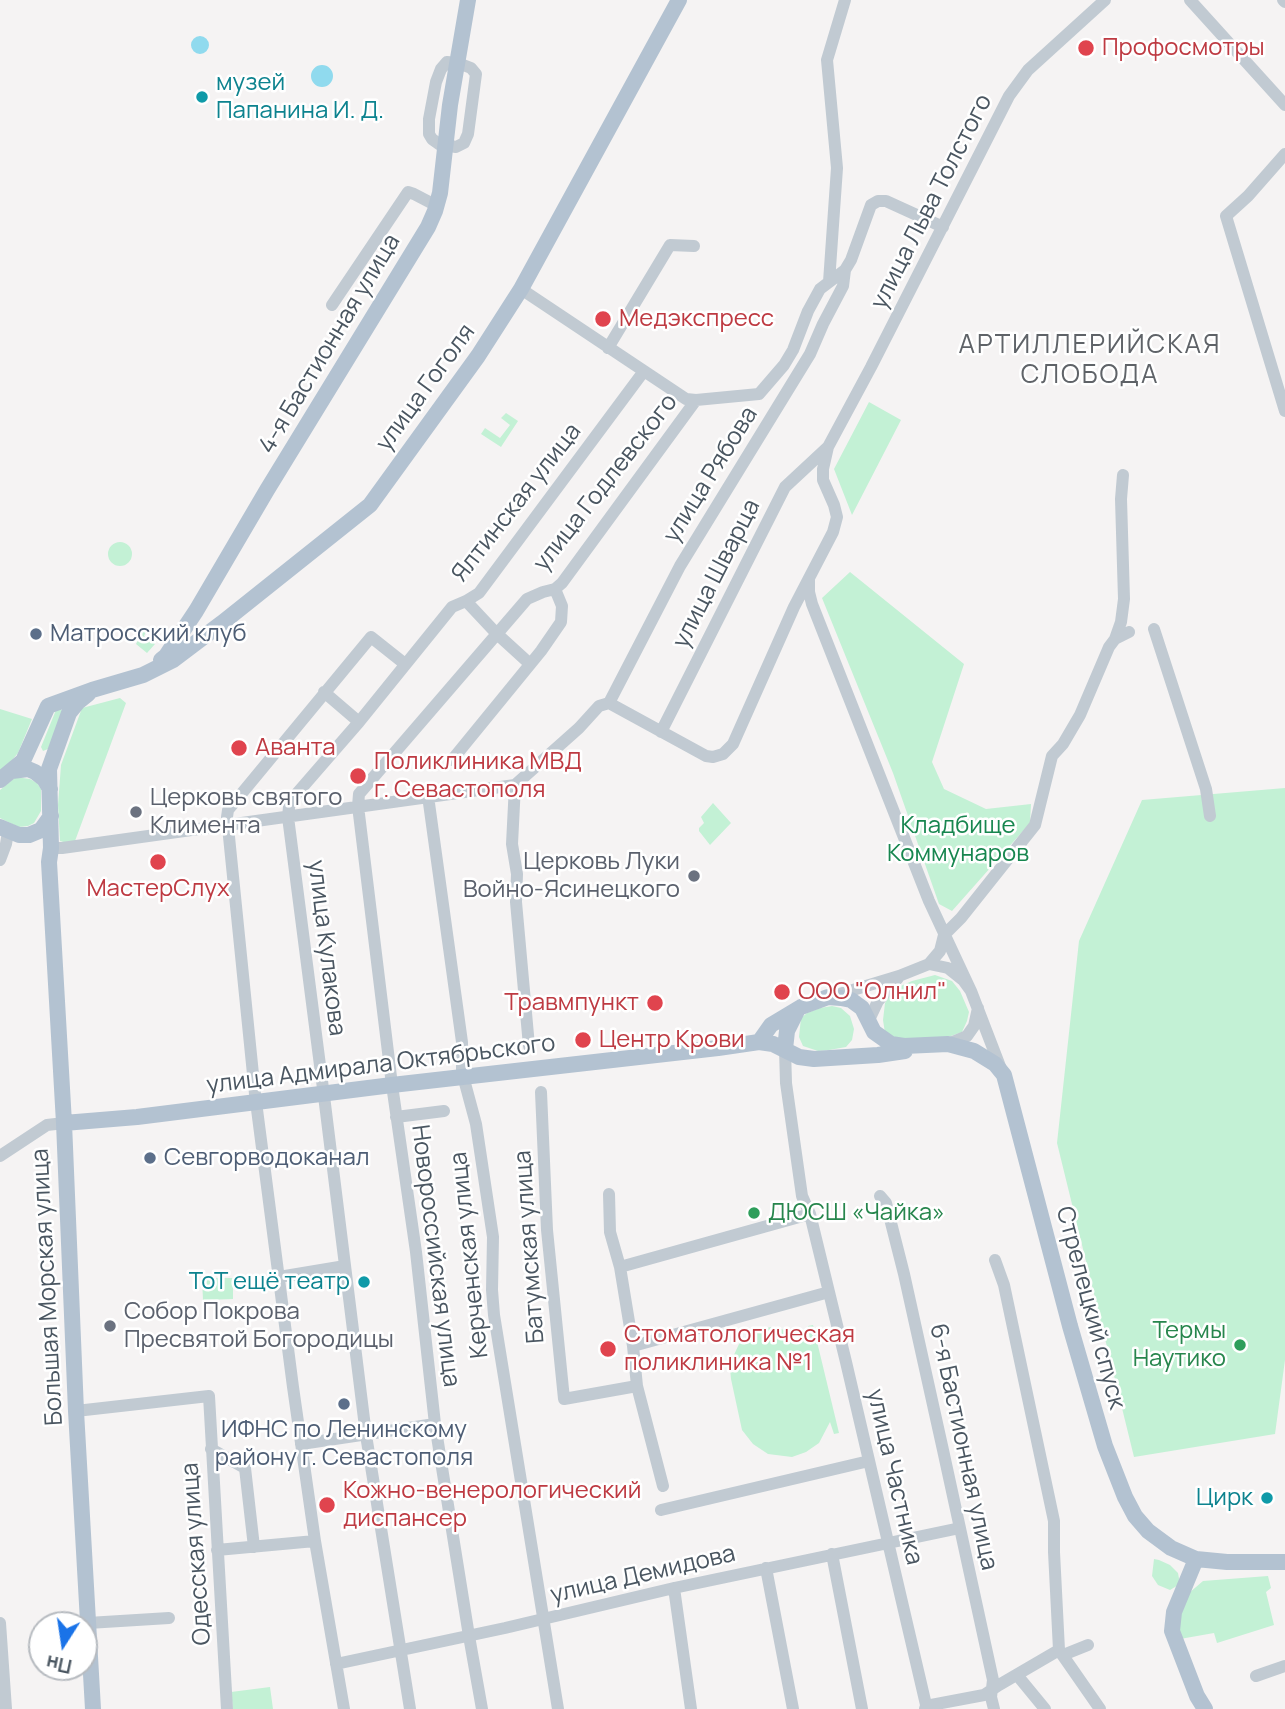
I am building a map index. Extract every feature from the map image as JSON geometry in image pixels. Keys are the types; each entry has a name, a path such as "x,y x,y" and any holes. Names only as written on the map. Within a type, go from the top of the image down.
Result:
{"main road":[{"name":"4-я Бастионная улица","path":"143,675 166,656 196,611 421,238 437,206 468,0"},
{"name":"улица Гоголя","path":"6,776 23,761 48,706 143,675 173,660 370,505 478,356 522,289 617,123 675,1"},
{"name":"Большая Морская улица","path":"87,1611 50,855 49,769 69,713 92,690"},
{"path":"6,776 28,769 44,779 50,789"},
{"path":"6,830 29,835 38,832 51,816"},
{"path":"6,830 50,855"},
{"path":"760,1042 771,1025 801,1007 828,997 850,1000 862,1009 874,1032 891,1044 948,1044 974,1051 999,1070"},
{"path":"801,1007 790,1022 785,1049 806,1059 878,1055 948,1044"},
{"path":"842,1058 863,1044 869,1020"},
{"name":"улица Адмирала Октябрьского","path":"64,1123 137,1117 760,1042 785,1049"},
{"name":"Стрелецкий спуск","path":"999,1070 1105,1446 1135,1516 1148,1531 1171,1548 1196,1559 1285,1562"},
{"path":"1196,1559 1174,1612 1172,1631 1205,1709"},
{"name":"Большая Морская улица","path":"91,1681 93,1709"}],"street":[{"path":"829,282 837,168 827,60 845,0"},
{"name":"улица Льва Толстого","path":"828,447 1017,85 1028,70 1091,5 1105,0"},
{"path":"1189,0 1285,105"},
{"path":"1285,154 1248,196 1226,216 1285,411"},
{"path":"332,305 408,192 437,206"},
{"name":"улица Рябова","path":"696,400 759,394 784,365 820,289 845,270 851,260 869,208 874,202 882,200 943,227"},
{"path":"608,348 670,245 694,246"},
{"name":"улица Рябова","path":"609,703 680,566 810,354 843,286 845,270"},
{"path":"522,289 686,399 696,400"},
{"name":"Ялтинская улица","path":"288,817 293,798 359,722 452,607 479,593 644,372"},
{"name":"улица Годлевского","path":"358,806 359,794 496,633 527,599 555,589 696,400"},
{"path":"50,855 62,848 515,785 579,728 599,706 609,703 706,756 723,754 735,740 794,607 833,532 836,517 834,505 823,480 822,469 828,447"},
{"name":"улица Шварца","path":"661,732 785,487 828,447"},
{"path":"828,997 900,976 929,964 940,951 944,935 961,918 1035,825 1052,756 1070,732 1121,622 1124,599 1121,499 1123,475"},
{"path":"809,578 809,592 813,604 944,935 978,1007 999,1070"},
{"path":"452,760 541,651 561,622 562,606 555,589"},
{"path":"794,607 805,600 813,604"},
{"path":"466,601 530,664"},
{"path":"1154,629 1206,789 1210,816"},
{"path":"1115,639 1129,632"},
{"path":"344,1709 315,1541 256,1102 228,810 371,637 405,664"},
{"path":"324,692 359,722"},
{"path":"515,785 512,844 517,874 516,902 529,1046"},
{"name":"Керченская улица","path":"428,796 462,1042 463,1077 477,1124 493,1237 492,1290 495,1315 558,1709"},
{"name":"Новороссийская улица","path":"358,806 396,1116 416,1252 435,1424 482,1709"},
{"name":"улица Кулакова","path":"288,817 366,1435 410,1709"},
{"path":"0,860 6,844 6,830"},
{"path":"929,964 953,971 971,991"},
{"path":"869,1020 878,1001 900,976"},
{"path":"948,1044 967,1036 972,1030 978,1007"},
{"name":"улица Частника","path":"785,1049 786,1083 802,1196 810,1214 830,1292 926,1708"},
{"name":"Батумская улица","path":"541,1092 547,1230 564,1399 637,1385"},
{"path":"396,1116 444,1111"},
{"path":"0,1156 47,1125 64,1123"},
{"path":"609,1194 610,1231 620,1266 637,1385 663,1486"},
{"name":"6-я Бастионная улица","path":"880,1196 886,1203 906,1285 993,1680 991,1689 994,1709"},
{"path":"620,1266 810,1214"},
{"path":"995,1260 1004,1285 1054,1521 1061,1653 1100,1709"},
{"path":"279,1277 345,1266"},
{"path":"633,1346 830,1292"},
{"name":"Одесская улица","path":"76,1411 209,1396 227,1709"},
{"path":"301,1444 435,1424"},
{"path":"211,1449 245,1468 254,1546"},
{"path":"662,1510 869,1461"},
{"name":"улица Демидова","path":"336,1664 543,1620 674,1588 960,1528"},
{"path":"217,1550 315,1541"},
{"path":"832,1554 863,1709"},
{"path":"766,1568 793,1709"},
{"path":"674,1588 691,1709"},
{"path":"98,1622 169,1618"},
{"path":"0,1623 6,1709"},
{"path":"926,1708 984,1695 1061,1653 1088,1645"},
{"path":"1256,1676 1285,1666"},
{"path":"1017,1675 1045,1709"}],"green space":[{"path":"869,402 901,420 852,515 834,469"},
{"path":"506,413 518,421 501,447 481,434 485,428 500,438 510,425 501,418"},
{"path":"115,542 125,542 132,549 132,559 125,566 115,566 108,559 108,549"},
{"name":"Кладбище Коммунаров","path":"850,572 964,664 932,762 944,789 986,809 1031,804 1030,823 952,911 939,904 893,773 822,598"},
{"path":"143,631 146,632 144,636 155,644 147,653 136,644"},
{"path":"120,698 126,703 75,841 70,844 60,841 58,805 61,765 82,708"},
{"path":"60,708 63,712 48,749 43,751 41,747 56,710"},
{"path":"0,709 32,719 18,753 0,772"},
{"path":"16,777 30,779 41,789 41,811 34,823 28,826 19,827 0,818 0,790"},
{"path":"1285,788 1285,1360 1275,1434 1134,1457 1057,1143 1079,941 1142,800"},
{"path":"713,803 731,823 710,845 699,828 704,823 701,817"},
{"path":"935,975 952,981 960,991 969,1012 962,1032 908,1042 898,1041 885,1033 885,1003 894,989"},
{"path":"832,1006 841,1008 850,1016 854,1029 852,1040 846,1047 829,1050 818,1051 803,1046 799,1037 801,1018 807,1013"},
{"path":"202,1278 233,1278 233,1299 203,1300"},
{"path":"813,1325 839,1433 834,1434 830,1422 819,1443 806,1452 792,1457 768,1454 753,1444 742,1430 731,1379 733,1357 739,1344 747,1336 771,1327 795,1332 811,1345 808,1326"},
{"path":"1154,1559 1170,1565 1178,1573 1180,1584 1170,1590 1158,1585 1152,1576"},
{"path":"1268,1576 1271,1588 1266,1592 1274,1625 1217,1643 1214,1633 1180,1639 1177,1616 1189,1593 1203,1581"},
{"path":"270,1687 273,1709 233,1709 231,1692"}],"water":[{"path":"200,36 206,39 209,45 206,51 200,54 194,51 191,45 194,39"},
{"path":"322,65 330,68 333,76 330,84 322,87 314,84 311,76 314,68"}],"place":[{"name":"Профосмотры","path":"1086,48"},
{"name":"музей Папанина И. Д.","path":"202,97"},
{"name":"Медэкспресс","path":"603,319"},
{"name":"Матросский клуб","path":"36,634"},
{"name":"Аванта","path":"239,748"},
{"name":"Поликлиника МВД г. Севастополя","path":"358,776"},
{"name":"Церковь святого Климента","path":"136,812"},
{"name":"МастерСлух","path":"158,862"},
{"name":"Церковь Луки Войно-Ясинецкого","path":"694,876"},
{"name":"ООО \"Олнил\"","path":"782,992"},
{"name":"Травмпункт","path":"655,1003"},
{"name":"Центр Крови","path":"583,1040"},
{"name":"Севгорводоканал","path":"150,1158"},
{"name":"ДЮСШ «Чайка»","path":"754,1213"},
{"name":"ТоТ ещё театр","path":"364,1282"},
{"name":"Собор Покрова Пресвятой Богородицы","path":"110,1326"},
{"name":"Термы Наутико","path":"1240,1345"},
{"name":"Стоматологическая поликлиника №1","path":"608,1349"},
{"name":"ИФНС по Ленинскому району г. Севастополя","path":"344,1404"},
{"name":"Цирк","path":"1267,1498"},
{"name":"Кожно-венерологический диспансер","path":"327,1505"}],"district":[{"name":"АРТИЛЛЕРИЙСКАЯ СЛОБОДА","path":"1090,361"}]}
